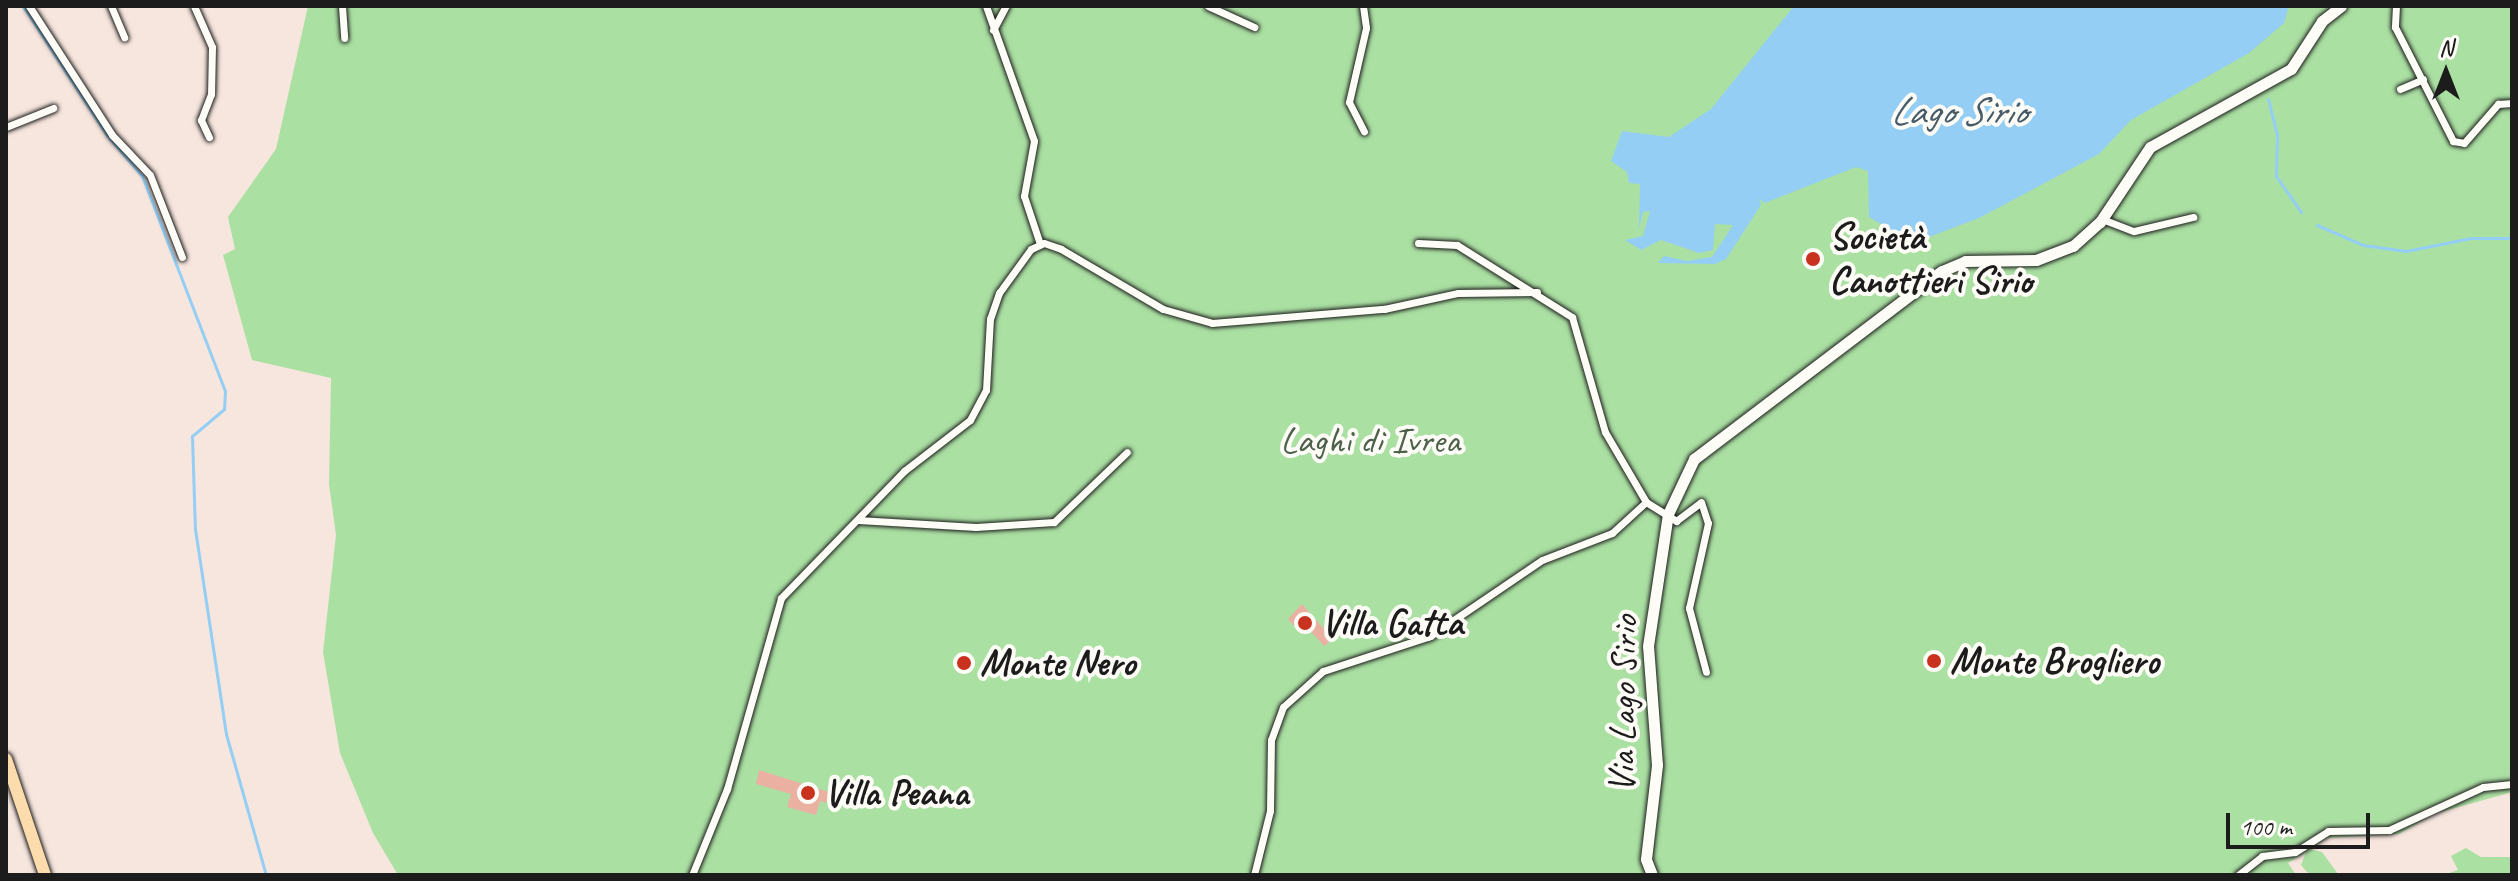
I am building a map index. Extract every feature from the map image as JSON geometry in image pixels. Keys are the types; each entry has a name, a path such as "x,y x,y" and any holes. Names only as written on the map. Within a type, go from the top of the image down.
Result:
{"main road":[{"name":"Via Lago Sirio","path":"1652,875 1646,859 1657,765 1648,646 1668,514 1702,452 1942,271 1965,261 2053,254 2102,219 2150,147 2251,95 2284,74 2341,6"},
{"path":"6,759 45,875"}],"street":[{"path":"29,6 112,135 150,175 182,257"},
{"path":"111,6 124,37"},
{"path":"194,6 212,47 211,94 201,120 209,137"},
{"path":"342,6 344,38"},
{"path":"986,6 1034,141 1024,196 1040,244 1109,274 1163,309 1212,323 1384,309 1458,293 1537,292"},
{"path":"993,30 1006,6"},
{"path":"1208,6 1254,27"},
{"path":"1363,6 1366,28 1349,102 1364,131"},
{"path":"2396,6 2395,27 2459,144 2498,104 2512,103"},
{"path":"2400,89 2423,79"},
{"path":"6,127 53,108"},
{"path":"2102,219 2134,231 2193,217"},
{"path":"1418,243 1457,245 1537,292 1574,319 1605,432 1646,502 1676,521 1701,502 1708,523 1689,608 1706,672"},
{"path":"692,875 727,789 781,598 904,471 970,420 986,390 990,319 999,293 1019,259 1040,244"},
{"path":"858,520 976,527 1054,522 1127,452"},
{"path":"1254,875 1270,811 1271,740 1283,707 1323,671 1430,636 1542,560 1612,533 1646,502"},
{"path":"2238,875 2262,856 2295,852 2328,831 2389,830 2483,787 2512,784"}],"green space":[{"name":"Laghi di Ivrea","path":"308,6 2512,6 2512,792 2434,814 2399,834 2327,838 2310,849 2322,852 2338,874 2355,875 2313,875 2301,865 2306,852 2288,863 2296,875 398,875 373,833 340,753 323,652 336,535 329,484 331,378 252,360 223,255 235,249 228,217 276,149"},
{"path":"2466,848 2481,857 2510,857 2512,875 2443,875 2458,870 2451,856"}],"water":[{"name":"Lago Sirio","path":"1794,6 2289,6 2284,23 2249,53 2131,120 2099,154 1979,218 1913,243 1869,217 1868,171 1856,167 1765,203 1759,199 1761,205 1726,259 1715,264 1658,263 1664,256 1687,261 1712,257 1733,225 1715,224 1713,250 1699,253 1661,240 1641,250 1625,240 1643,236 1650,211 1643,212 1639,230 1640,184 1629,183 1627,172 1611,161 1622,131 1669,137 1711,109"}],"building":[{"name":"Villa Gatta","path":"1302,604 1333,639 1324,646 1307,627 1300,633 1288,619"},
{"name":"Villa Peana","path":"759,770 829,792 826,803 820,801 816,815 787,807 791,794 756,784"}],"waterway":[{"path":"23,6 106,134 142,176 225,391 224,409 192,436 195,529 226,734 266,875"},
{"path":"2268,99 2277,135 2276,176 2301,212"},
{"path":"2317,225 2363,245 2406,251 2471,238 2512,238"}],"place":[{"name":"Società Canottieri Sirio","path":"1813,259"},
{"name":"Villa Gatta","path":"1305,623"},
{"name":"Monte Brogliero","path":"1934,661"},
{"name":"Monte Nero","path":"964,663"},
{"name":"Villa Peana","path":"808,793"}]}
